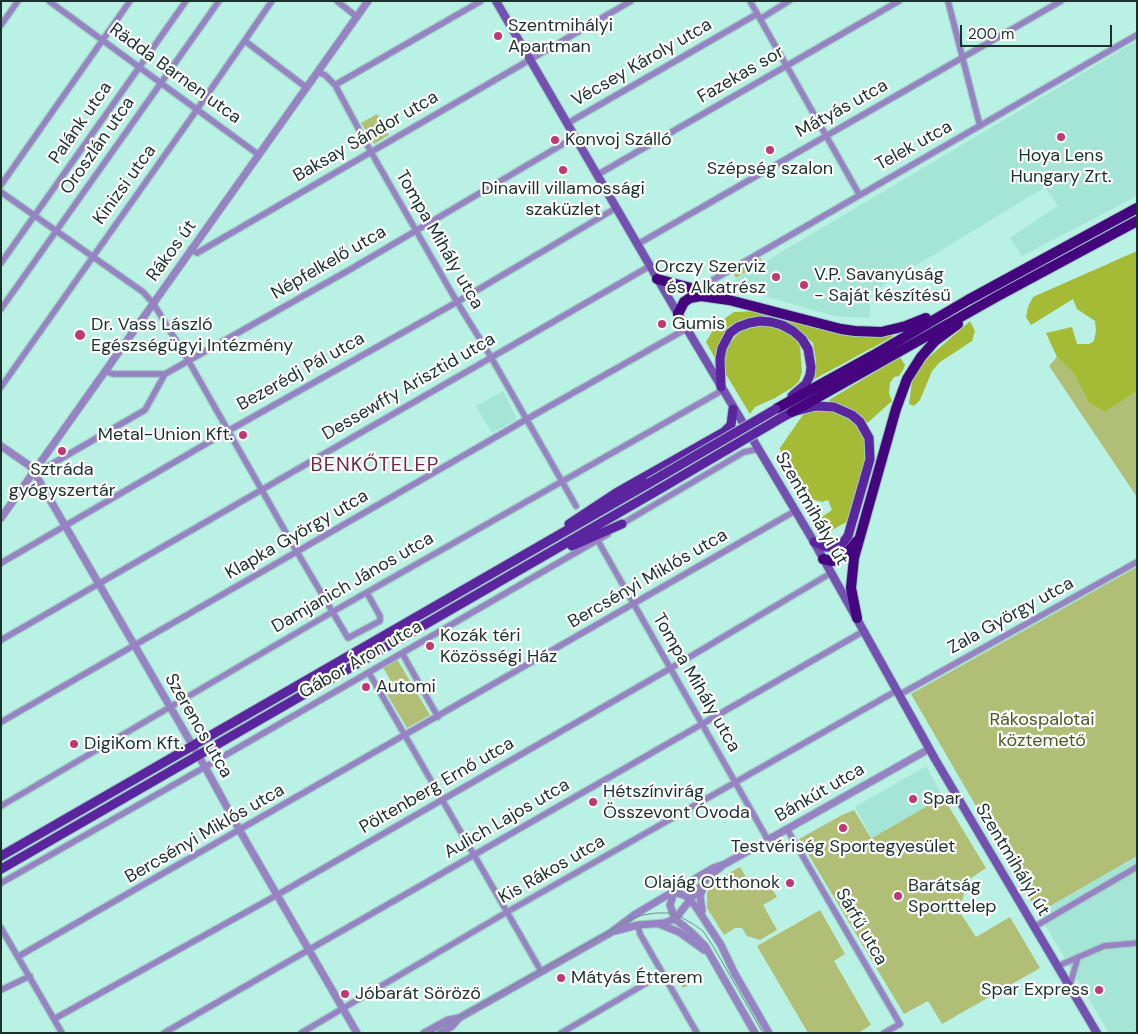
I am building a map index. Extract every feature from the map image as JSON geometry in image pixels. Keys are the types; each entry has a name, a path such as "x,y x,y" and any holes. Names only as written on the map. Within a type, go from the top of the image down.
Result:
{"highway":[{"path":"779,414 872,356 968,300 1137,208"},
{"path":"792,412 998,296 1137,221"},
{"path":"657,279 841,329 868,332 880,332 906,326 951,304 968,300"},
{"path":"678,314 684,302 690,298 701,296 729,300"},
{"path":"857,618 853,602 852,572 860,534 896,409 907,379 935,341 992,303 998,296"},
{"path":"824,559 832,561 844,556 852,548 860,534"}],"main road":[{"name":"Szentmihályi út","path":"496,1 686,329 824,559 929,749 1097,1033"},
{"path":"1,869 653,493 779,414 806,384 811,367 808,349 802,339 782,325 760,321 738,327 730,333 722,348 720,359 722,388"},
{"path":"1,856 649,483 779,414 816,406 827,406 843,410 860,422 869,438 870,459 848,536 842,544 833,547 826,547 814,542"},
{"path":"530,552 581,515 724,432 731,425 734,409"},
{"path":"535,562 622,524"}],"street":[{"path":"1,25 18,1"},
{"name":"Rädda Barnen utca","path":"49,1 259,155"},
{"path":"1,185 130,1"},
{"name":"Palánk utca","path":"1,263 186,1"},
{"name":"Oroszlán utca","path":"1,309 219,1"},
{"name":"Kinizsi utca","path":"1,387 272,1"},
{"path":"337,1 357,17"},
{"name":"Rákos út","path":"1,518 368,1"},
{"path":"335,85 481,1"},
{"name":"Baksay Sándor utca","path":"191,250 196,253 630,1"},
{"path":"750,1 859,194"},
{"name":"Vécsey Károly utca","path":"568,123 758,16 790,1"},
{"name":"Fazekas sor","path":"597,175 899,1"},
{"path":"948,1 980,126"},
{"name":"Mátyás utca","path":"638,244 1061,1"},
{"name":"Telek utca","path":"706,284 1137,35"},
{"path":"244,41 306,88"},
{"name":"Tompa Mihály utca","path":"318,72 326,75 335,85 371,152 576,506"},
{"name":"Népfelkelő utca","path":"34,472 145,410 165,374 575,137"},
{"path":"1,192 143,292 153,303 188,360 348,638 380,621 380,616 367,592"},
{"name":"Bezerédj Pál utca","path":"1,563 228,430 457,302 616,208"},
{"path":"203,234 217,240"},
{"name":"Dessewffy Arisztid utca","path":"1,640 650,266"},
{"name":"Klapka György utca","path":"1,722 686,329"},
{"path":"105,371 113,374 165,374"},
{"name":"Damjanich János utca","path":"1,806 334,611 722,388"},
{"name":"Szerencs utca","path":"1,446 30,466 34,472 199,756 356,1033"},
{"path":"51,447 53,456 60,459"},
{"name":"Gábor Áron utca","path":"1,883 598,541 622,524 744,452 760,451"},
{"name":"Bercsényi Miklós utca","path":"19,956 240,831 795,511"},
{"name":"Tompa Mihály utca","path":"598,541 768,840"},
{"name":"Zala György utca","path":"898,693 1137,562"},
{"name":"Pöltenberg Ernő utca","path":"54,1019 277,895 671,668 831,573"},
{"name":"Aulich Lajos utca","path":"164,1033 864,631"},
{"path":"402,653 438,717"},
{"path":"369,673 541,971"},
{"name":"Kis Rákos utca","path":"301,1033 735,782 898,693"},
{"name":"Bánkút utca","path":"610,933 638,925 664,923 674,919 709,876 726,864 929,749"},
{"name":"Sárfű utca","path":"787,829 900,1024 884,1033"},
{"name":"Bánkút utca","path":"440,1033 452,1026 459,1018 610,933 634,915 712,868 726,864"},
{"path":"1034,926 1137,867"},
{"path":"704,883 700,900 704,919"},
{"path":"754,1033 711,955 699,940 674,919 670,905 674,892 682,894 691,900 704,919 769,1033"},
{"path":"654,923 679,932 711,955"},
{"path":"638,925 640,934 696,1032"},
{"path":"1,928 62,1033"},
{"path":"1058,966 1104,946 1137,943"},
{"path":"1070,986 1078,957"},
{"path":"562,1033 662,974"},
{"path":"1,990 30,976"},
{"name":"Bánkút utca","path":"424,1033 448,1020 459,1018"}],"shaded area":[{"path":"1137,41 1137,196 1022,256 1010,238 1058,206 1045,187 871,293 870,318 834,316 726,285"},
{"path":"503,391 517,419 492,433 476,406"},
{"path":"926,766 943,797 872,838 855,807"},
{"path":"1137,856 1137,1030 1132,1033 1109,1033 1038,913"}],"green space":[{"path":"377,114 389,135 374,144 361,123"},
{"path":"1137,251 1137,391 1105,412 1089,403 1074,374 1057,357 1046,333 1072,327 1077,344 1089,344 1094,341 1095,321 1077,309 1073,299 1031,325 1026,317 1033,297"},
{"path":"760,257 763,262 736,278 733,273"},
{"path":"761,311 810,326 895,332 892,337 811,381 816,361 813,343 798,330 782,320 741,320 728,327 718,345 716,360 706,342 716,325 734,312"},
{"path":"970,321 975,331 972,341 940,362 932,371 920,400 914,406 909,404 912,382 920,365"},
{"path":"756,325 774,325 793,336 800,346 802,372 799,381 793,387 755,407 750,414 724,371 724,358 727,347 740,331"},
{"path":"900,357 905,365 899,376 894,377 890,383 889,393 892,401 865,425 858,416 846,408 837,404 829,404 829,400"},
{"path":"1057,357 1074,374 1089,403 1105,412 1137,391 1137,497 1049,366"},
{"path":"821,409 846,413 859,425 867,440 868,457 852,519 825,534 816,521 832,510 828,500 822,502 798,495 784,471 780,448 802,416 808,412"},
{"name":"Rákospalotai köztemető","path":"1137,567 1137,856 1038,913 911,694"},
{"path":"397,659 430,715 407,728 384,689 392,683 383,667"},
{"name":"Barátság Sporttelep","path":"943,797 986,868 968,880 959,911 976,937 1010,917 1040,968 942,1024 928,1001 904,1014 799,839 854,810 872,838"},
{"path":"740,867 754,890 768,882 777,897 763,905 777,930 760,940 747,936 742,928 735,928 724,935 707,908 707,893 710,887 715,881"},
{"path":"820,910 845,954 834,961 871,1025 858,1033 808,1033 757,946"},
{"path":"684,972 691,984 683,988 676,976"}],"tram line":[{"path":"431,1033 629,920 656,913 668,913 681,917 703,931 763,1033"}],"place":[{"name":"Szentmihályi Apartman","path":"498,36"},
{"name":"Hoya Lens Hungary Zrt.","path":"1061,137"},
{"name":"Konvoj Szálló","path":"555,140"},
{"name":"Szépség szalon","path":"770,150"},
{"name":"Dinavill villamossági szaküzlet","path":"563,170"},
{"name":"Orczy Szerviz és Alkatrész","path":"776,277"},
{"name":"V.P. Savanyúság - Saját készítésű","path":"804,285"},
{"name":"Gumis","path":"662,324"},
{"name":"Dr. Vass László Egészségügyi Intézmény","path":"80,335"},
{"name":"Metal-Union Kft.","path":"243,435"},
{"name":"Sztráda gyógyszertár","path":"62,451"},
{"name":"Kozák téri Közösségi Ház","path":"430,646"},
{"name":"Automi","path":"366,687"},
{"name":"DigiKom Kft.","path":"74,744"},
{"name":"Spar","path":"913,799"},
{"name":"Hétszínvirág Összevont Óvoda","path":"593,802"},
{"name":"Testvériség Sportegyesület","path":"843,828"},
{"name":"Olajág Otthonok","path":"790,883"},
{"name":"Barátság Sporttelep","path":"898,896"},
{"name":"Mátyás Étterem","path":"561,978"},
{"name":"Spar Express","path":"1099,990"},
{"name":"Jóbarát Söröző","path":"345,994"}],"district":[{"name":"BENKŐTELEP","path":"375,466"}]}
